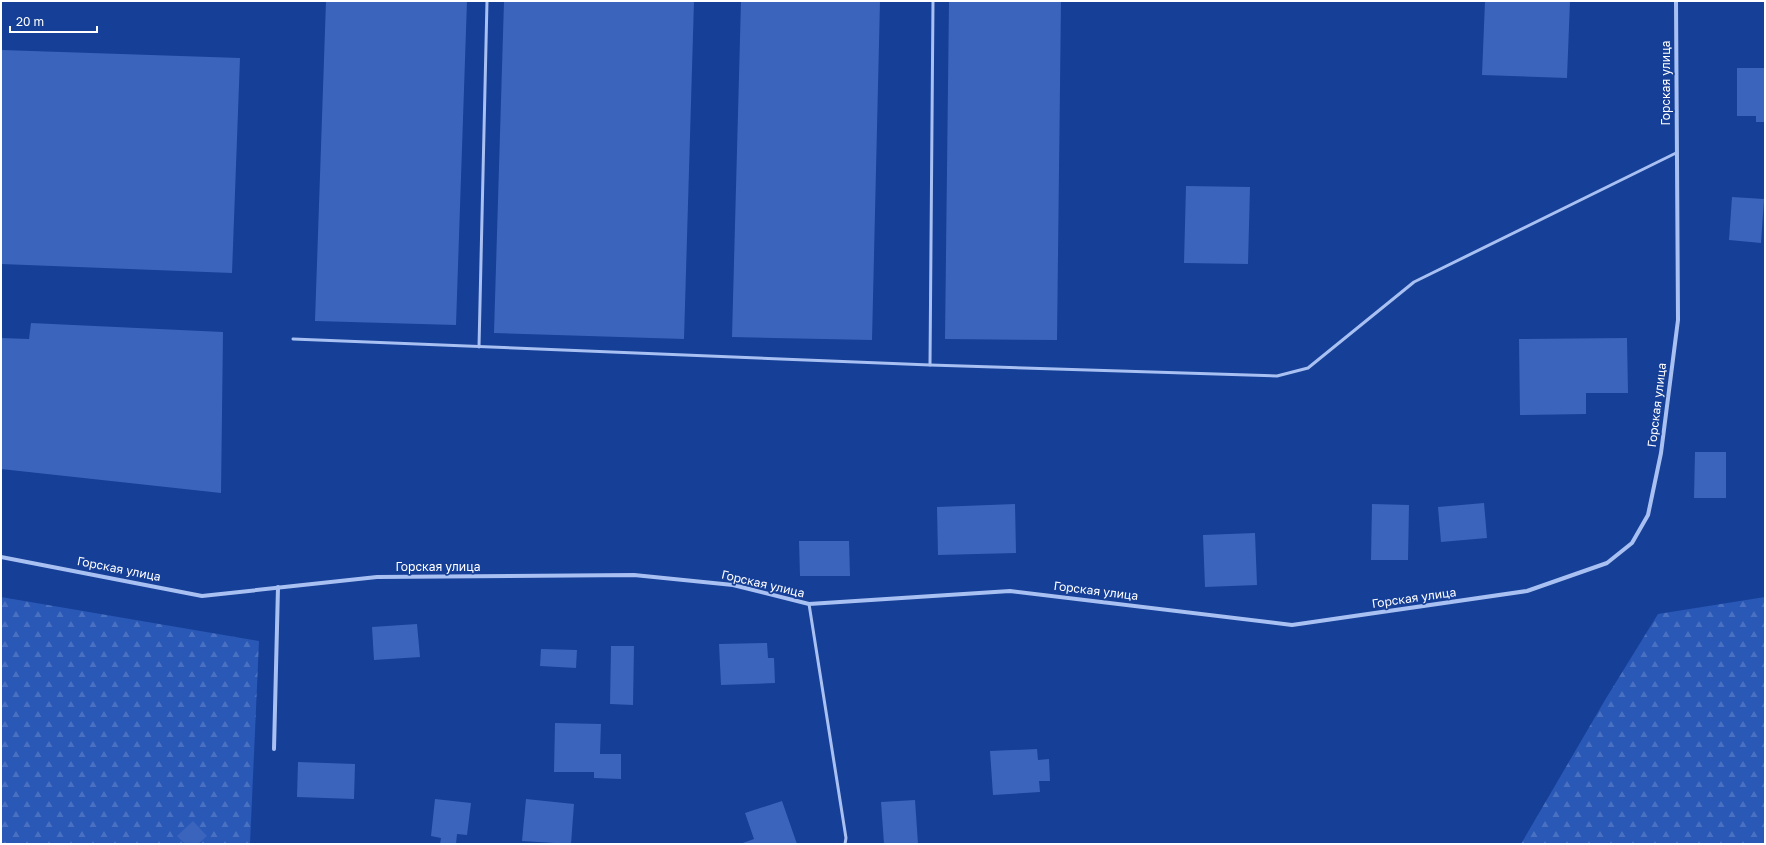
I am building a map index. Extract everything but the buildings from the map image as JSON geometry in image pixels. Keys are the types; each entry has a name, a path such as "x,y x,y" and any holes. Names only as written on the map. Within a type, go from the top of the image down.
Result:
{"street":[{"name":"Горская улица","path":"1,557 202,596 377,577 634,575 733,585 809,604 1010,591 1292,625 1527,591 1607,563 1632,543 1648,515 1661,453 1678,320 1676,1"},
{"path":"274,749 278,587"}],"lane":[{"path":"479,347 487,1"},
{"path":"930,365 933,1"},
{"path":"293,339 930,365 1277,376 1308,368 1414,282 1676,153"},
{"path":"809,604 846,838 845,844"}],"green space":[{"path":"1,597 259,641 250,844 1,844"},
{"path":"1765,597 1765,844 1521,844 1605,700 1658,614"}]}
